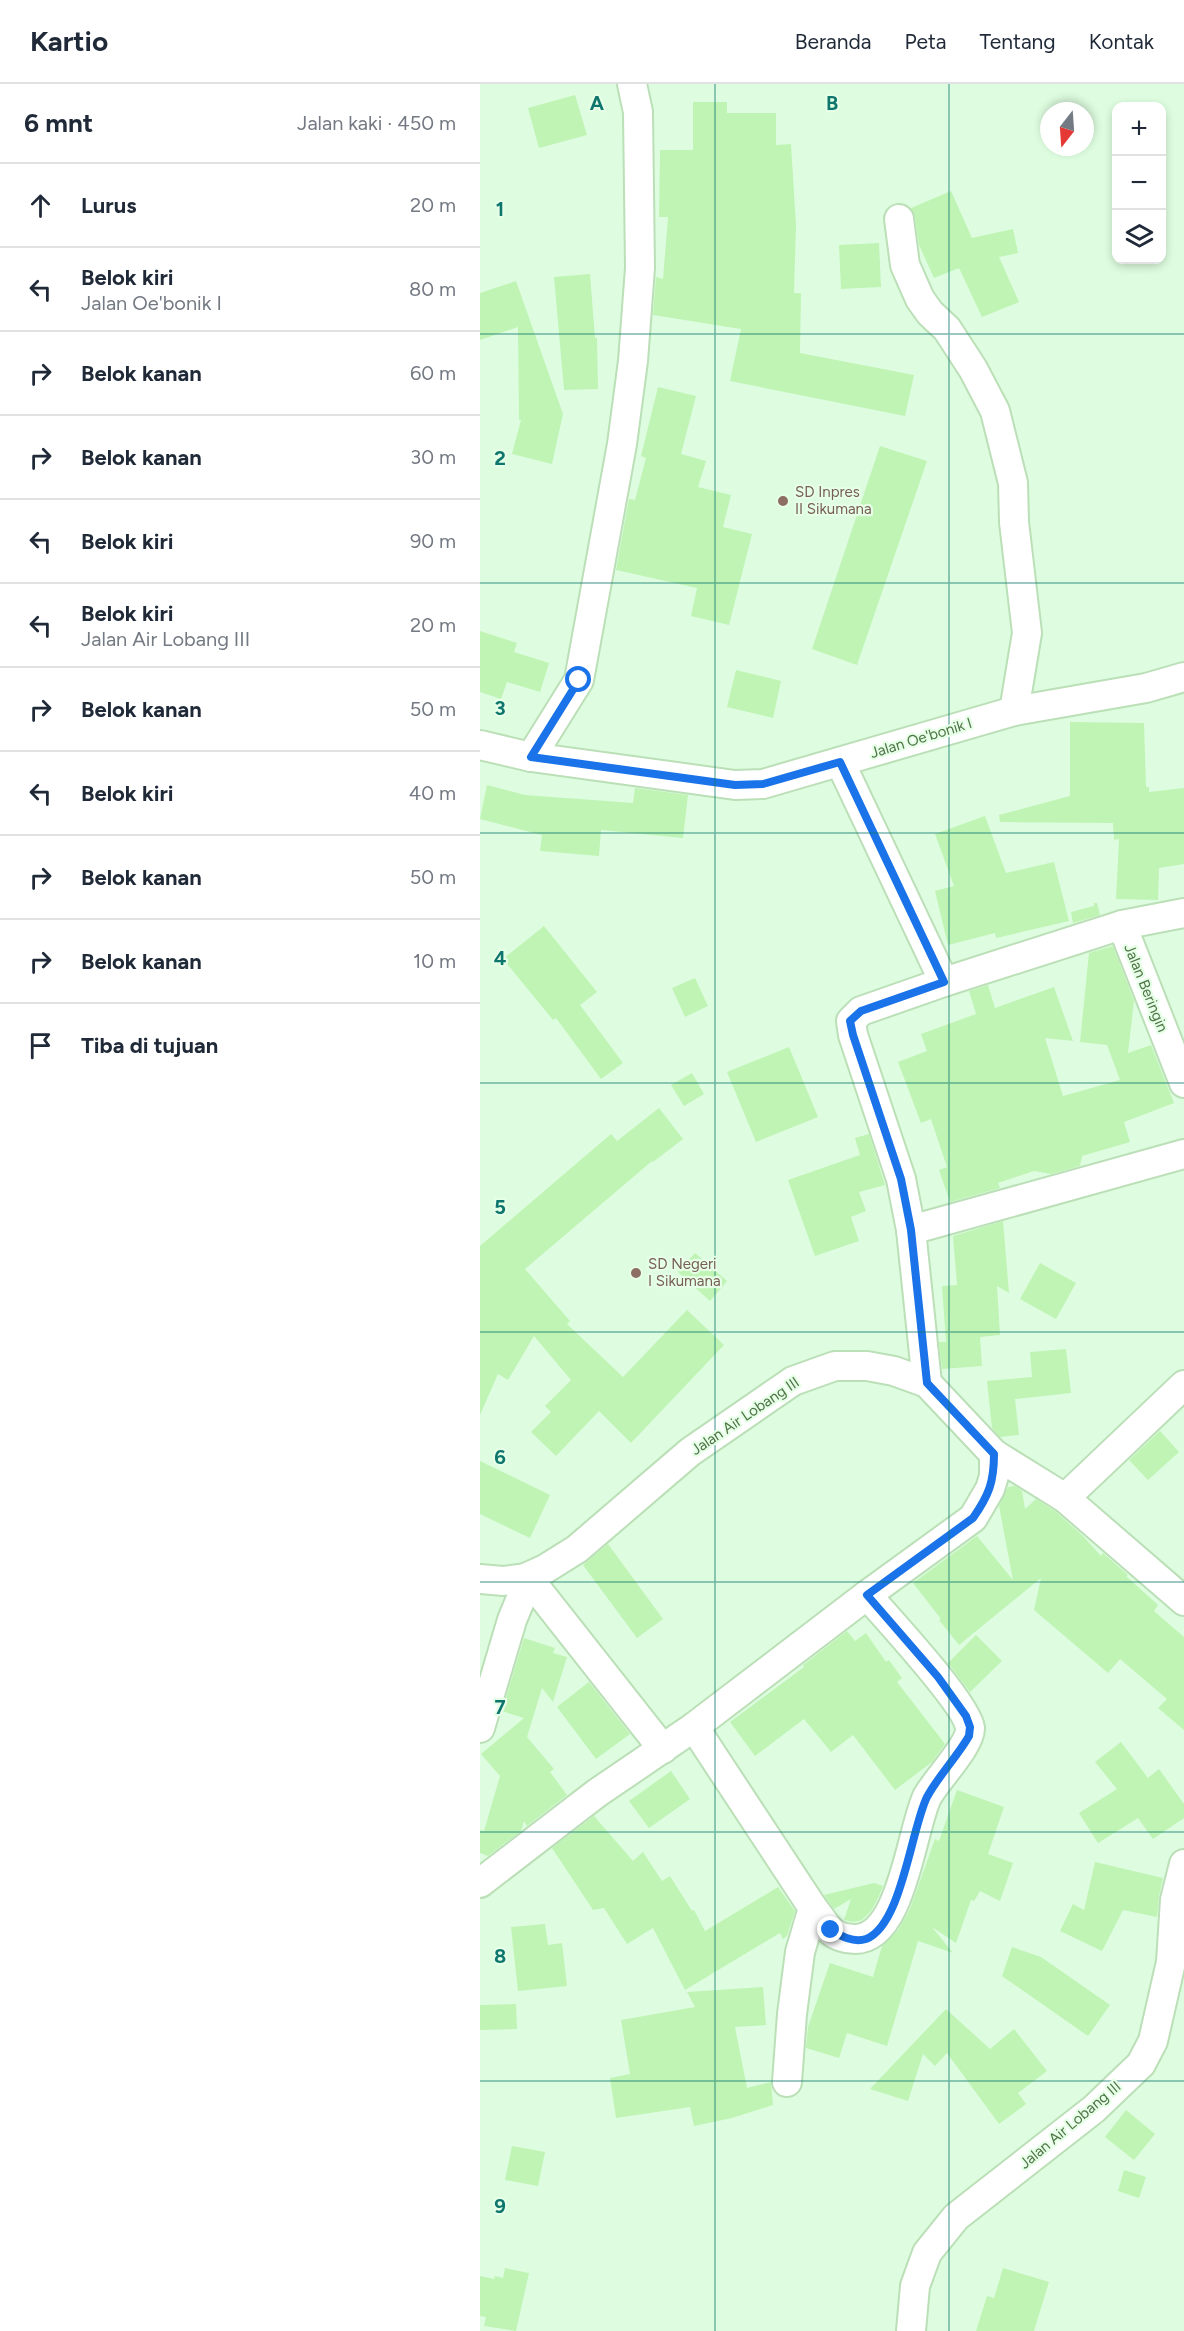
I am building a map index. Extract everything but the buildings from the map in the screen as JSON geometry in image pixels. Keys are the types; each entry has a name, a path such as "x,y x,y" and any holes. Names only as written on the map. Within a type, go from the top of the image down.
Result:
{"street":[{"path":"531,757 579,680 622,444 633,361 640,268 638,112 632,84"},
{"path":"899,219 905,265 920,299 930,313 947,328 973,369 995,411 1013,483 1014,522 1027,633 1014,711"},
{"name":"Jalan Oe'bonik I","path":"480,745 531,757 735,785 763,784 1014,711 1146,688 1184,676"},
{"path":"840,762 944,982"},
{"path":"927,1383 911,1230 901,1179 850,1021 861,1011 944,982 1122,926 1184,913"},
{"name":"Jalan Beringin","path":"1122,926 1184,1083"},
{"path":"911,1230 1184,1154"},
{"name":"Jalan Air Lobang III","path":"480,1579 503,1581 527,1579 578,1549 690,1452 793,1381 835,1366 867,1366 894,1371 927,1383 994,1454 1065,1498 1184,1600"},
{"path":"1065,1498 1184,1385"},
{"path":"480,1883 597,1793 694,1727 867,1595 973,1518 990,1489 994,1476 994,1454"},
{"path":"480,1728 512,1620 527,1579"},
{"path":"527,1579 663,1749"},
{"path":"694,1727 813,1908 831,1930 847,1939 865,1939 880,1928 893,1905 907,1867 917,1822 927,1797 969,1736 970,1727 966,1716 938,1677 867,1595"},
{"name":"Jalan Air Lobang III","path":"911,2331 915,2286 927,2253 956,2217 1094,2109 1141,2064 1153,2041 1171,1962 1175,1900 1184,1864"},
{"path":"787,2082 800,1952 813,1908"}],"place":[{"name":"SD Inpres II Sikumana","path":"783,501"},
{"name":"SD Negeri I Sikumana","path":"636,1273"}],"route":[{"path":"579,680 531,757 735,785 763,784 840,762 944,982 861,1011 850,1021 901,1179 911,1230 927,1383 994,1454 994,1476 984,1503 973,1518 867,1595 938,1677 966,1716 970,1727 969,1736 927,1797 917,1822 907,1867 893,1905 880,1928 865,1939 847,1939 831,1930"}]}
